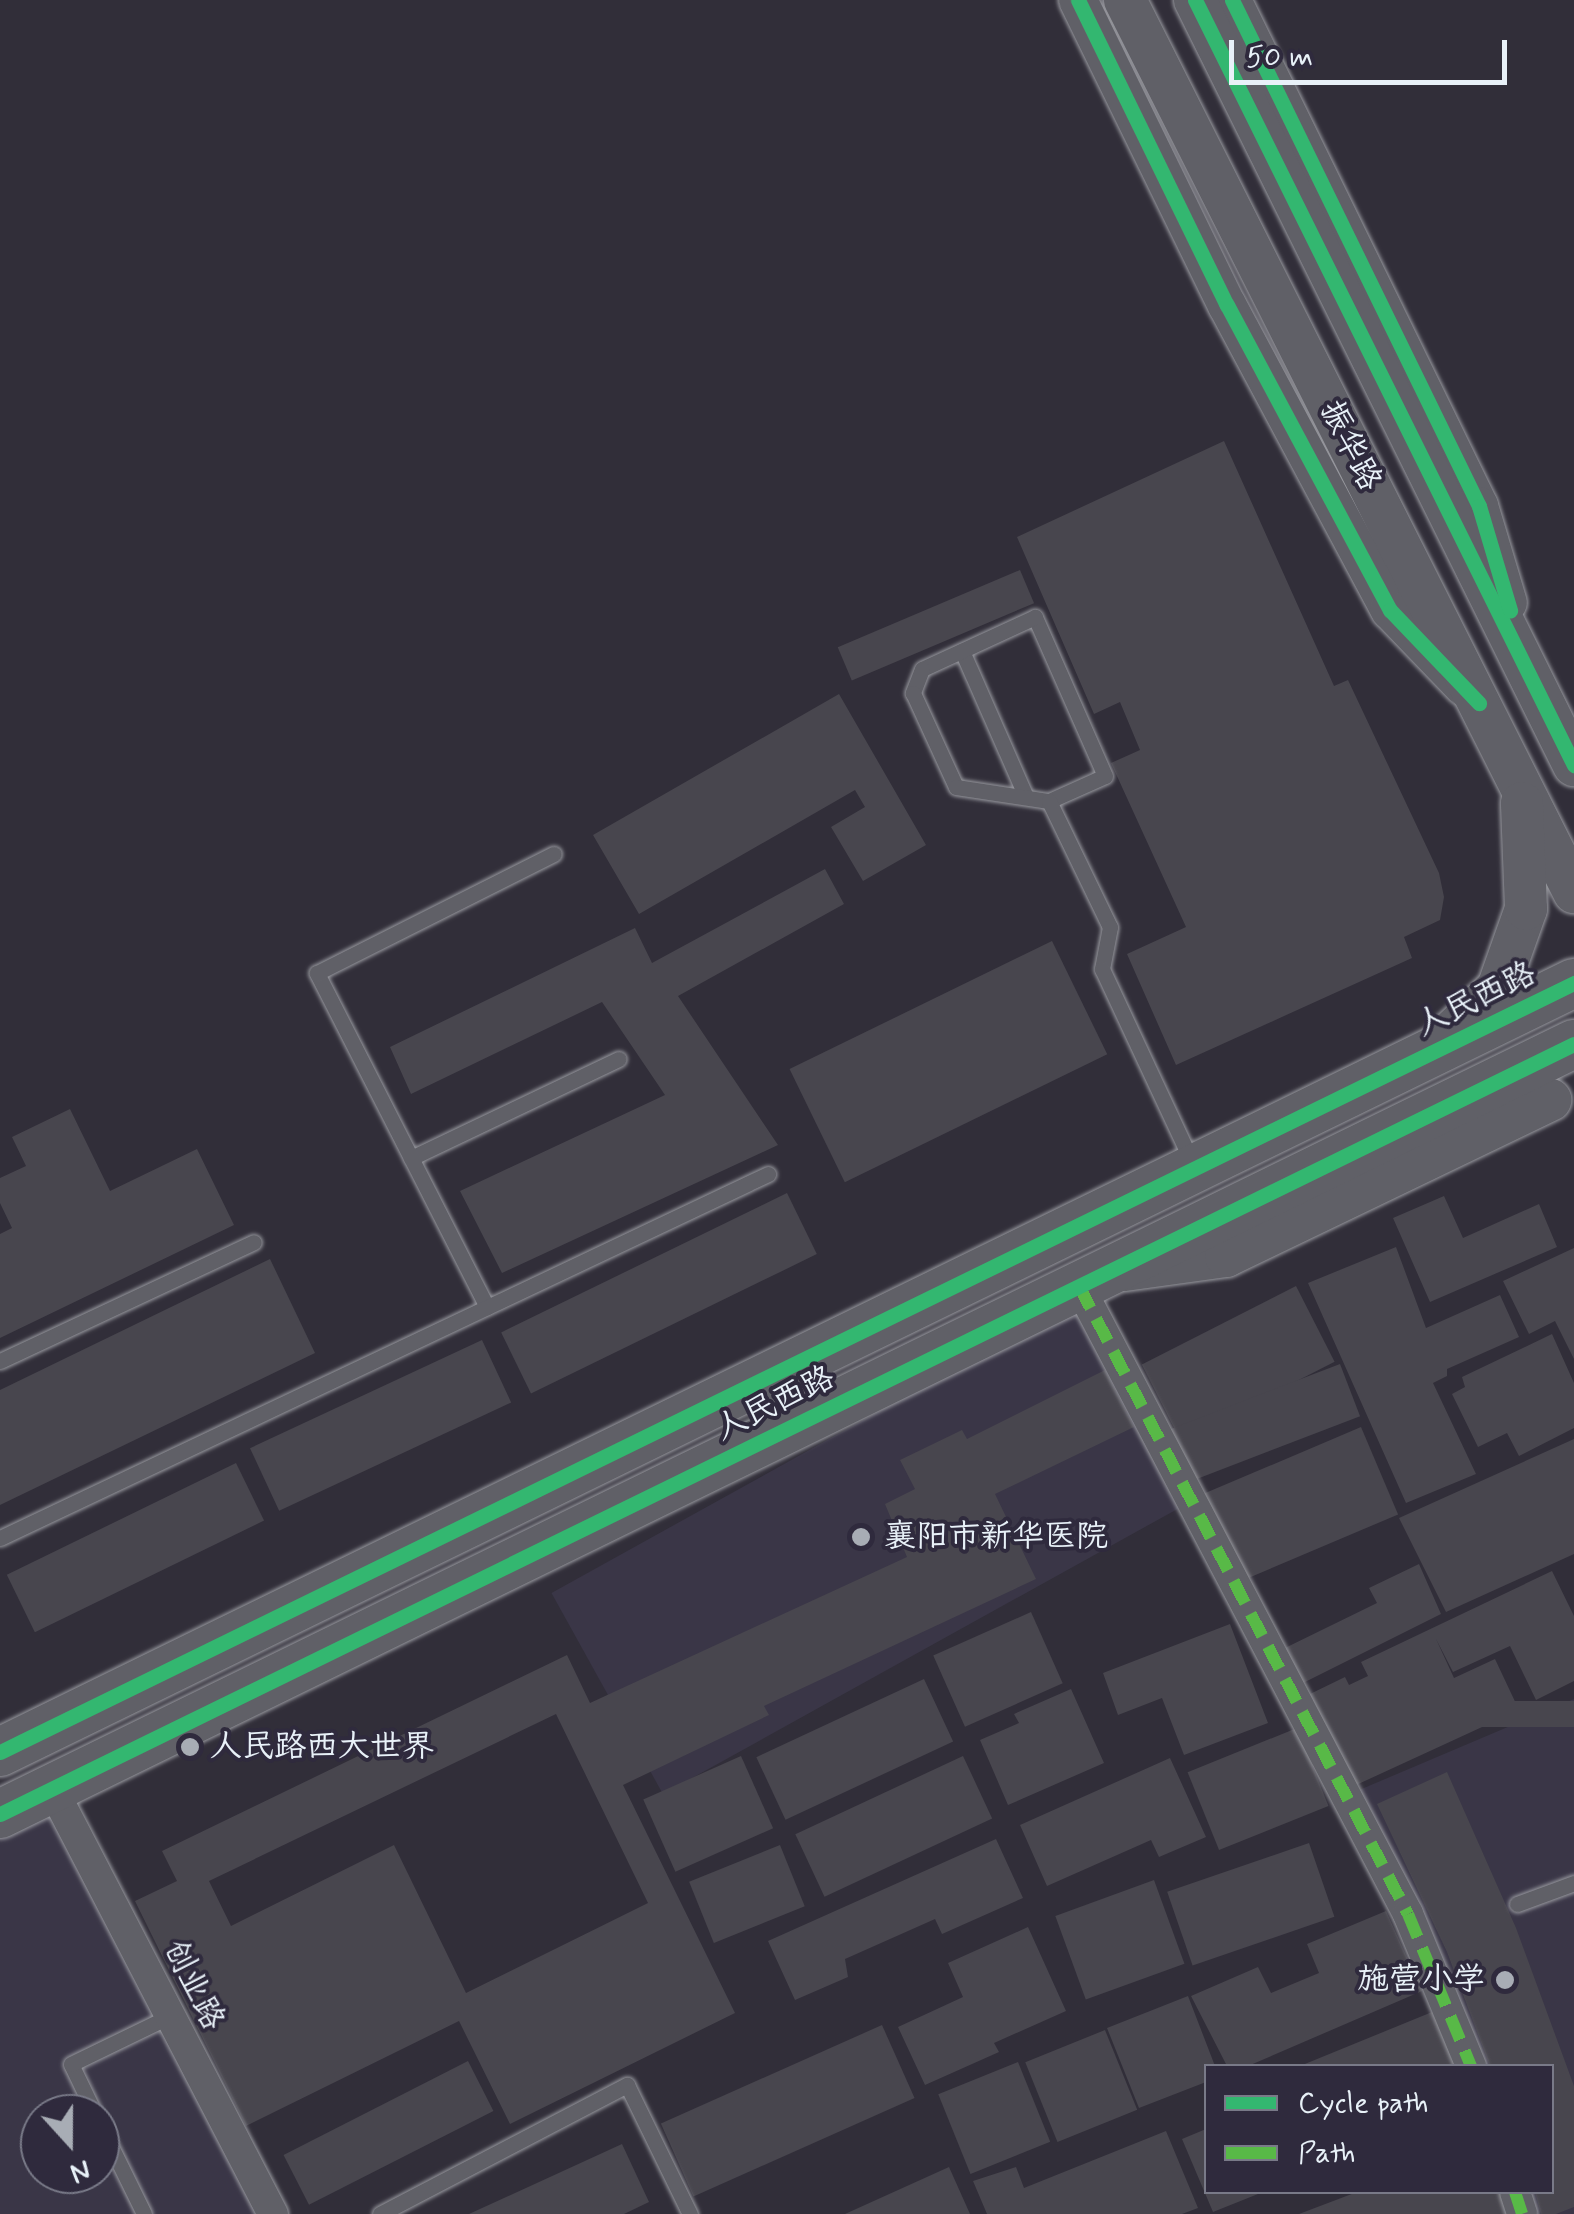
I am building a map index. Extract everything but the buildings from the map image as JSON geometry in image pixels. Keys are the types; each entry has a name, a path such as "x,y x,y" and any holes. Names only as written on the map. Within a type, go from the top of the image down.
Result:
{"main road":[{"name":"振华路","path":"1125,0 1574,892"},
{"name":"振华路","path":"1195,0 1573,763"},
{"path":"1426,1054 1498,988 1526,909 1522,788"},
{"name":"人民西路","path":"0,1752 1574,983"},
{"name":"人民西路","path":"0,1814 1574,1044"},
{"path":"1454,1102 1562,1102"},
{"path":"1092,1279 1226,1256 1562,1102"}],"street":[{"path":"1078,0 1227,305 1390,610 1479,703"},
{"path":"1232,0 1479,506 1530,677"},
{"path":"1092,1279 1408,1914 1471,2064"},
{"name":"创业路","path":"52,1788 273,2214"}],"lane":[{"path":"1035,617 1105,776 1048,800 1026,797 956,787 913,693 922,670 1035,617"},
{"path":"962,651 1026,797"},
{"path":"1048,800 1110,926 1102,969 1195,1168"},
{"path":"488,1307 316,973 554,854"},
{"path":"411,1158 619,1059"},
{"path":"0,1538 768,1174"},
{"path":"0,1361 254,1242"},
{"path":"1517,1904 1574,1884"},
{"path":"85,2094 70,2064 170,2016"},
{"path":"380,2214 627,2085 690,2214"},
{"path":"120,2165 144,2214"}],"shaded area":[{"name":"襄阳市新华医院","path":"1071,1305 1183,1506 663,1794 551,1593"},
{"name":"施营小学","path":"1574,1699 1574,2214 1522,2214 1516,2194 1554,2194 1554,2064 1470,2064 1345,1796"},
{"path":"52,1788 273,2214 0,2214 0,1814"}],"marked path":[{"path":"1079,1286 1408,1914 1470,2064"},
{"path":"1516,2194 1522,2214"}],"cycle path":[{"path":"1078,0 1227,305 1390,610 1479,703"},
{"path":"1195,0 1574,765"},
{"path":"1232,0 1479,506 1510,610"},
{"path":"0,1752 1574,983"},
{"path":"0,1814 1574,1044"}],"place":[{"name":"襄阳市新华医院","path":"861,1537"},
{"name":"人民路西大世界","path":"190,1747"},
{"name":"施营小学","path":"1505,1980"}]}
